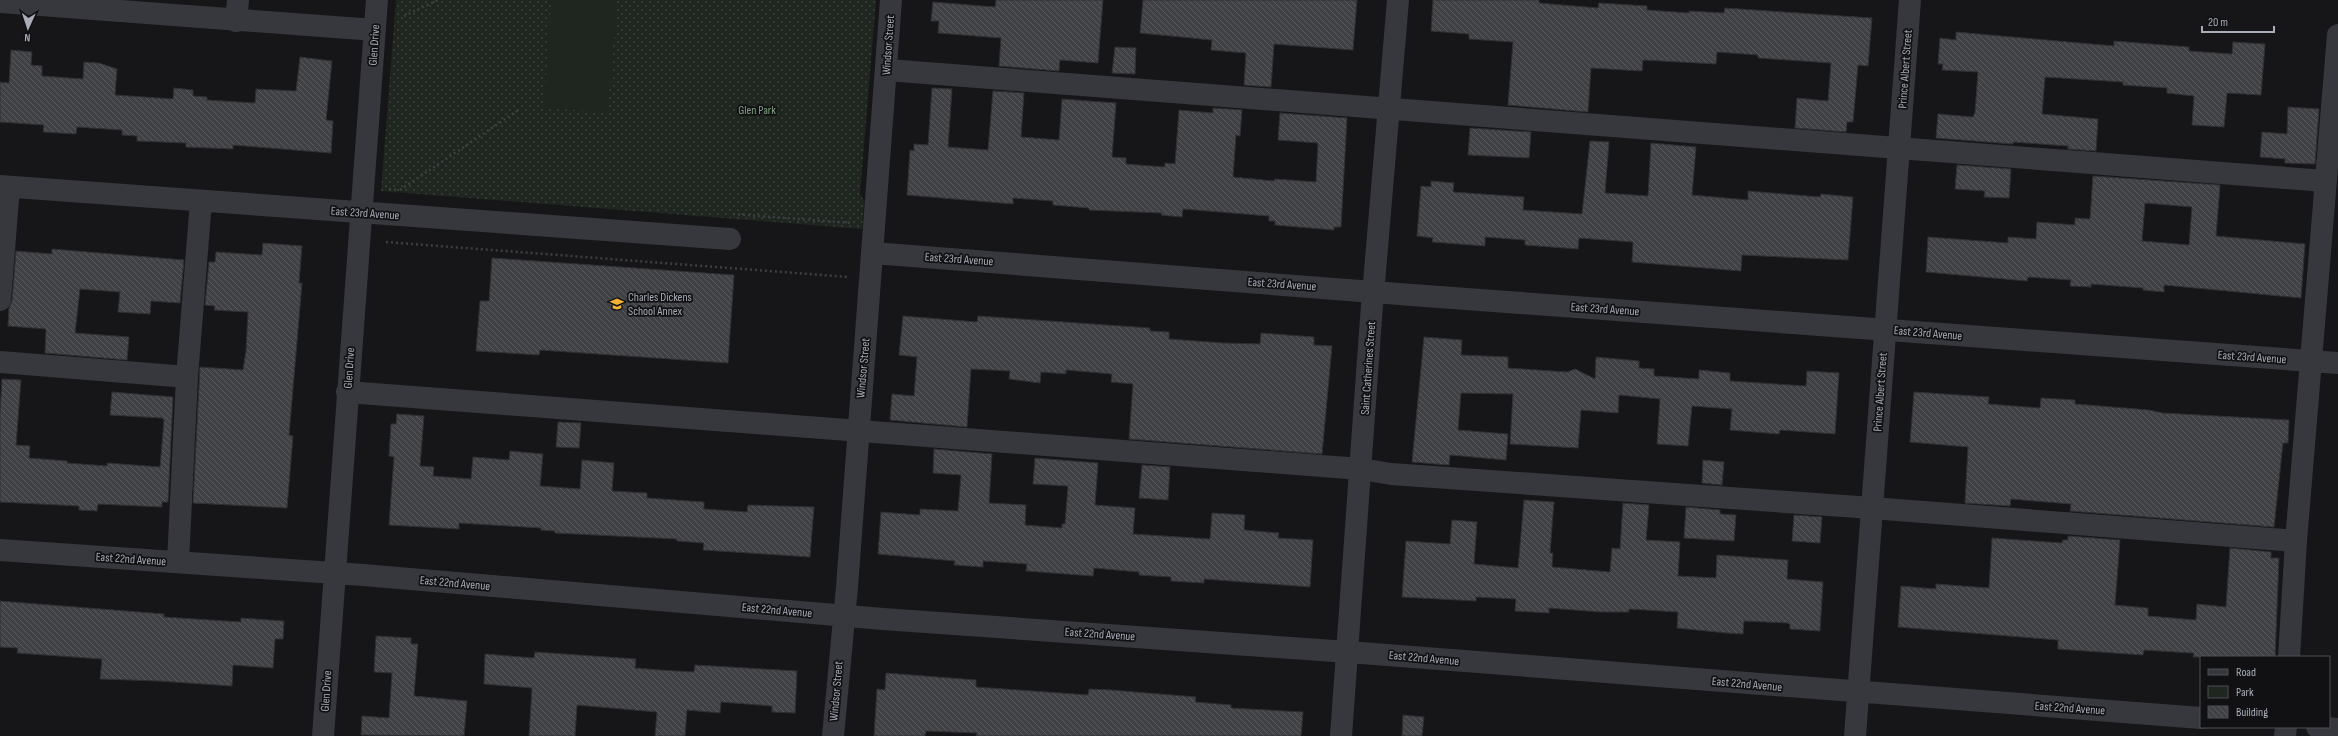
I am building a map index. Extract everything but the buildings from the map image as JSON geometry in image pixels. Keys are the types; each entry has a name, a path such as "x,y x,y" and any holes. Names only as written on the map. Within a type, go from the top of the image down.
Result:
{"street":[{"name":"Glen Drive","path":"323,736 377,0"},
{"name":"Windsor Street","path":"833,736 873,253 891,0"},
{"name":"Saint Catherines Street","path":"1341,736 1373,291 1398,0"},
{"name":"Prince Albert Street","path":"1855,736 1910,0"},
{"path":"7,2 237,10 375,30"},
{"path":"2289,656 2296,541 2338,35"},
{"path":"887,70 2325,181"},
{"path":"0,300 4,186"},
{"name":"East 23rd Avenue","path":"4,186 730,239"},
{"path":"178,562 187,378 201,201"},
{"name":"East 23rd Avenue","path":"873,253 2338,363"},
{"path":"0,362 187,378"},
{"path":"348,392 1361,469 1399,475 1872,508 2296,541"},
{"name":"East 22nd Avenue","path":"0,550 336,574 844,615 1348,652 1859,693 2200,718"}],"path":[{"path":"404,16 438,0"},
{"path":"400,190 520,109"},
{"path":"386,242 851,277"}],"green space":[{"name":"Glen Park","path":"396,0 876,0 860,194 864,201 862,229 381,191"},
{"path":"551,0 617,0 608,112 544,108"}],"place":[{"name":"Charles Dickens School Annex","path":"617,304"}]}
